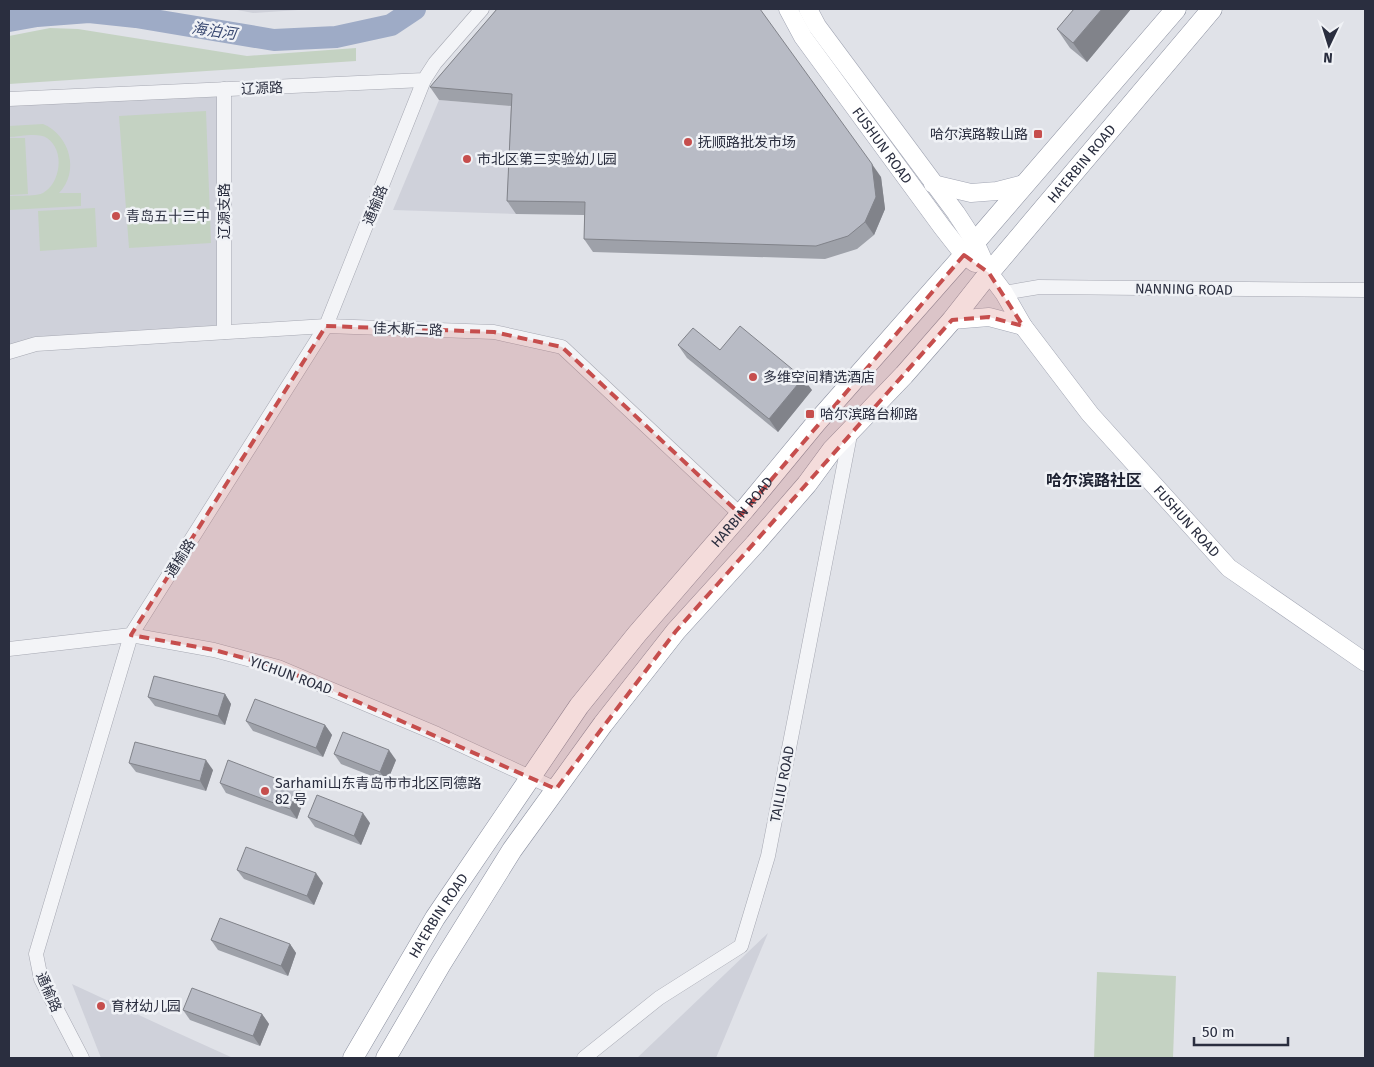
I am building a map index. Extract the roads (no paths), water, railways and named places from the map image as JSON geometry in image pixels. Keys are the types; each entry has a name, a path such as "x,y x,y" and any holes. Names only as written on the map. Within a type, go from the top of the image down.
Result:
{"highway":[{"path":"970,248 1176,9"},
{"name":"HA'ERBIN ROAD","path":"952,320 1212,9"},
{"name":"HARBIN ROAD","path":"530,777 579,706 637,634 741,514 816,423 970,248"},
{"path":"556,789 603,724 676,631 807,484 832,450 952,320"},
{"name":"HA'ERBIN ROAD","path":"353,1058 435,918 530,777"},
{"name":"HA'ERBIN ROAD","path":"386,1058 441,964 512,850 556,789"}],"main road":[{"name":"FUSHUN ROAD","path":"788,9 803,37 970,248 1004,293 1023,326 1090,414 1229,568 1365,662"},
{"name":"FUSHUN ROAD","path":"808,9 818,26 956,213 970,248"},
{"path":"933,184 971,193 996,191 1024,184"},
{"path":"952,320 988,317 1006,320 1023,326"}],"street":[{"path":"424,80 482,9"},
{"name":"辽源路","path":"9,99 424,80"},
{"name":"通榆路","path":"82,1058 41,980 36,954 131,636 326,326 424,80"},
{"name":"辽源支路","path":"224,89 224,332"},
{"name":"NANNING ROAD","path":"1004,293 1039,287 1365,290"},
{"name":"佳木斯二路","path":"9,352 36,344 326,326 494,332 562,348 741,514"},
{"name":"TAILIU ROAD","path":"584,1058 659,998 741,946 768,856 852,430"},
{"name":"YICHUN ROAD","path":"9,649 131,636 214,650 278,668 437,734 556,789"}],"waterway":[{"name":"海泊河","path":"9,21 37,16 89,12 136,17 274,40 336,37 391,25 415,9"}],"place":[{"name":"哈尔滨路鞍山路","path":"1038,134"},
{"name":"抚顺路批发市场","path":"688,142"},
{"name":"市北区第三实验幼儿园","path":"467,159"},
{"name":"青岛五十三中","path":"116,216"},
{"name":"多维空间精选酒店","path":"753,377"},
{"name":"哈尔滨路台柳路","path":"810,414"},
{"name":"Sarhami山东青岛市市北区同德路 82 号","path":"265,791"},
{"name":"育材幼儿园","path":"101,1006"}],"district":[{"name":"哈尔滨路社区","path":"1094,480"}]}
